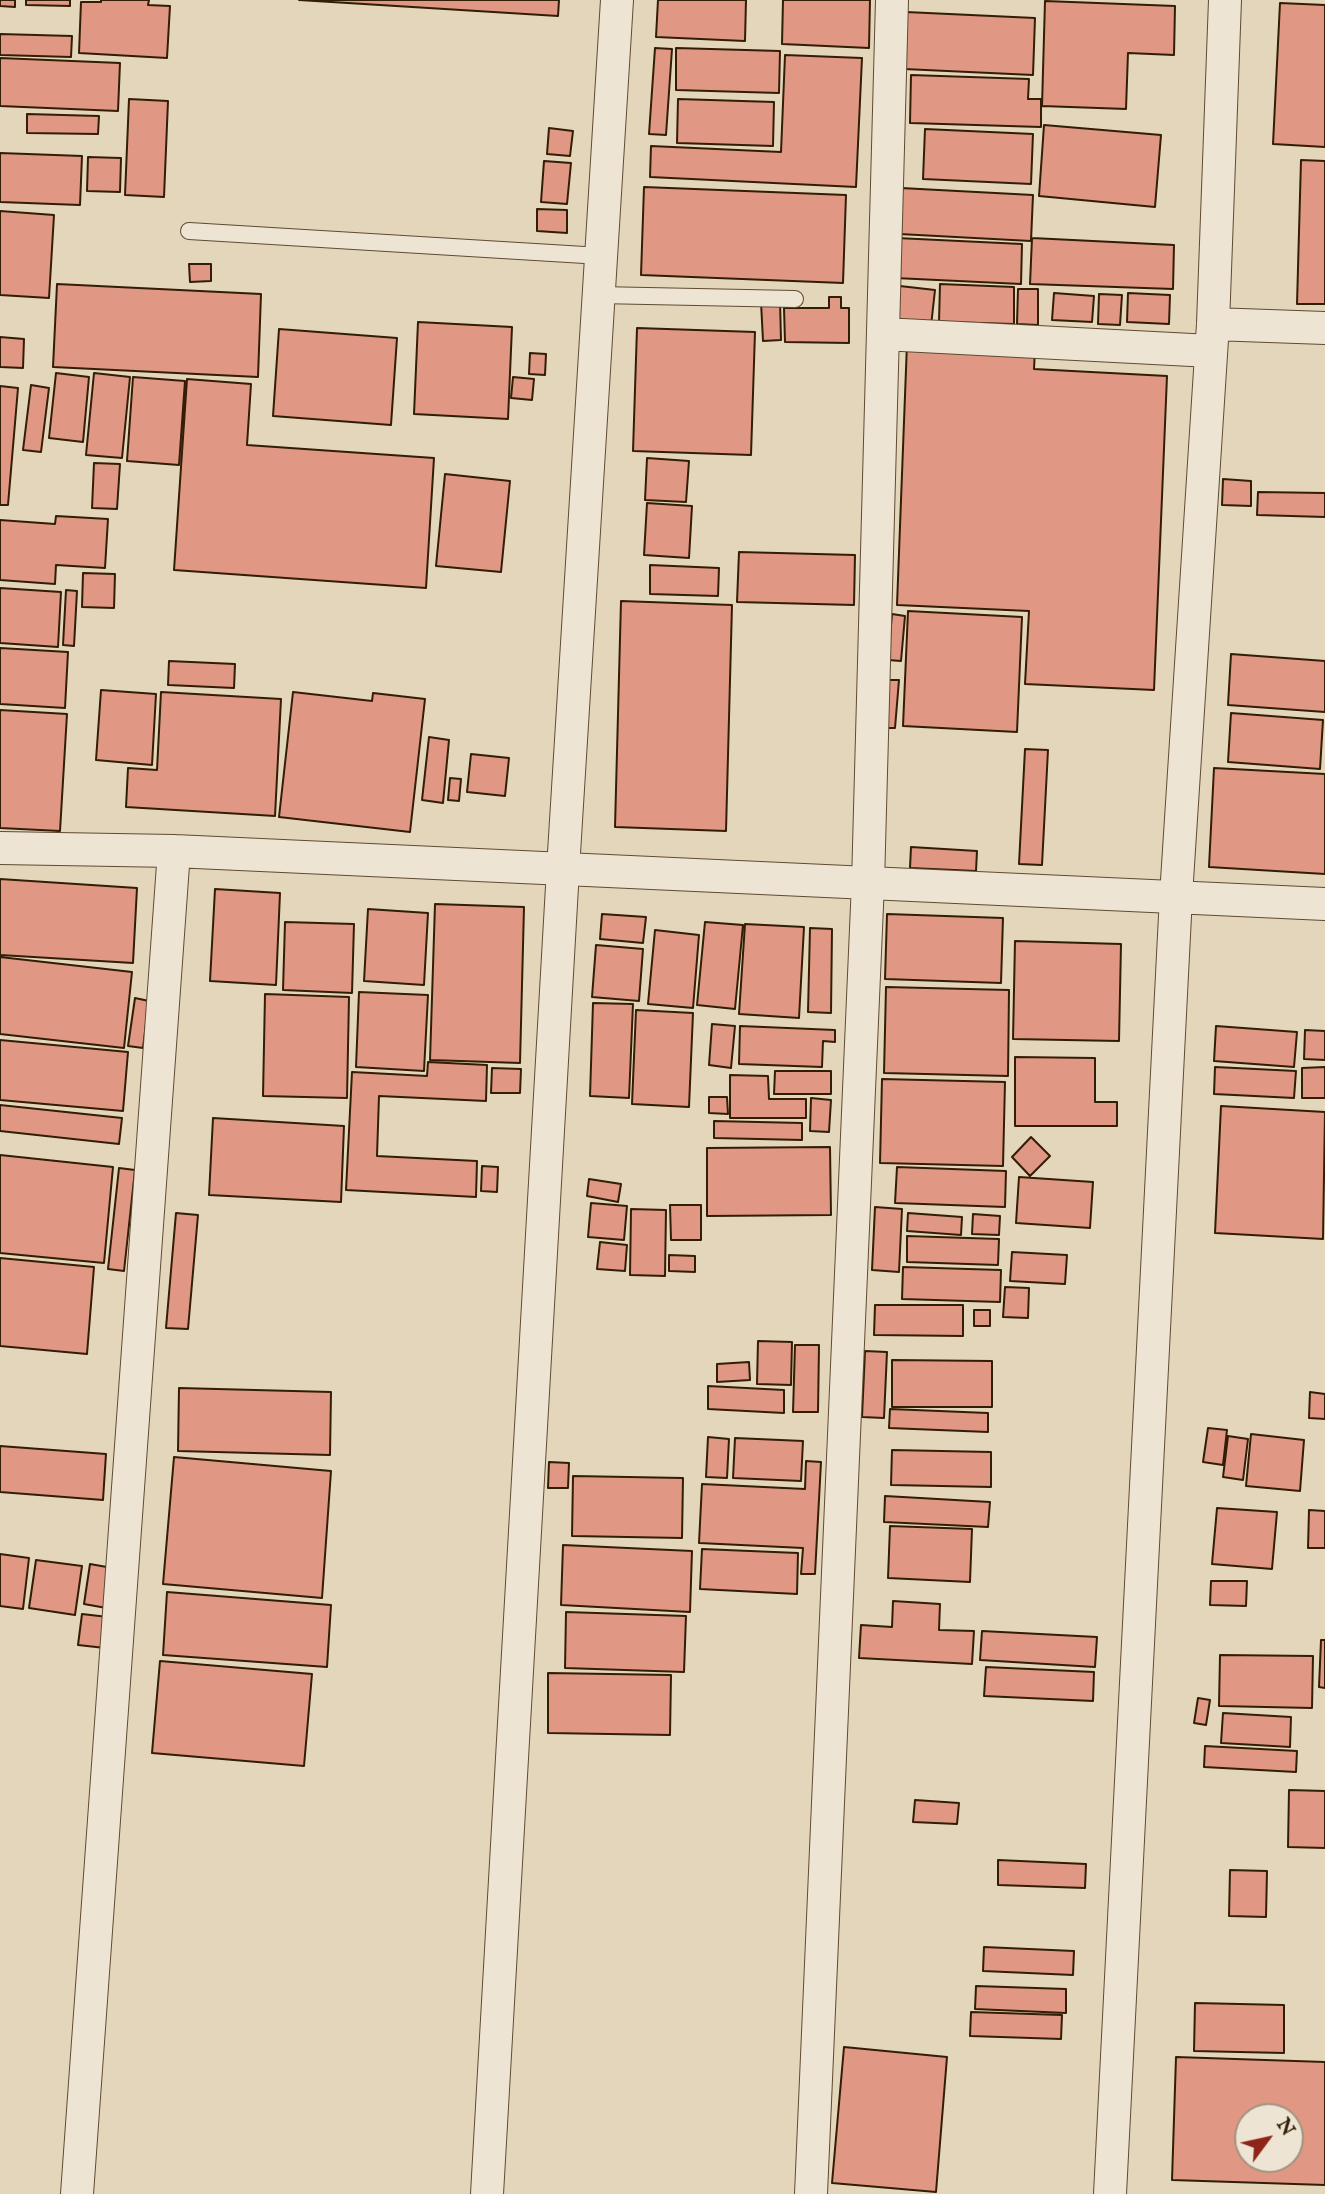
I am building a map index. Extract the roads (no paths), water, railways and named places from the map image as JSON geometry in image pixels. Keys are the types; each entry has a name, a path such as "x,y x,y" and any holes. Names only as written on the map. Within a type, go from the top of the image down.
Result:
{"street":[{"path":"488,2194 563,869 617,0"},
{"path":"811,2194 868,883 892,0"},
{"path":"1110,2194 1176,897 1212,337 1225,0"},
{"path":"883,334 1212,337 1325,328"},
{"path":"0,848 174,851 1325,904"},
{"path":"77,2194 174,851"}],"lane":[{"path":"189,231 601,256"},
{"path":"598,295 796,299"}]}
